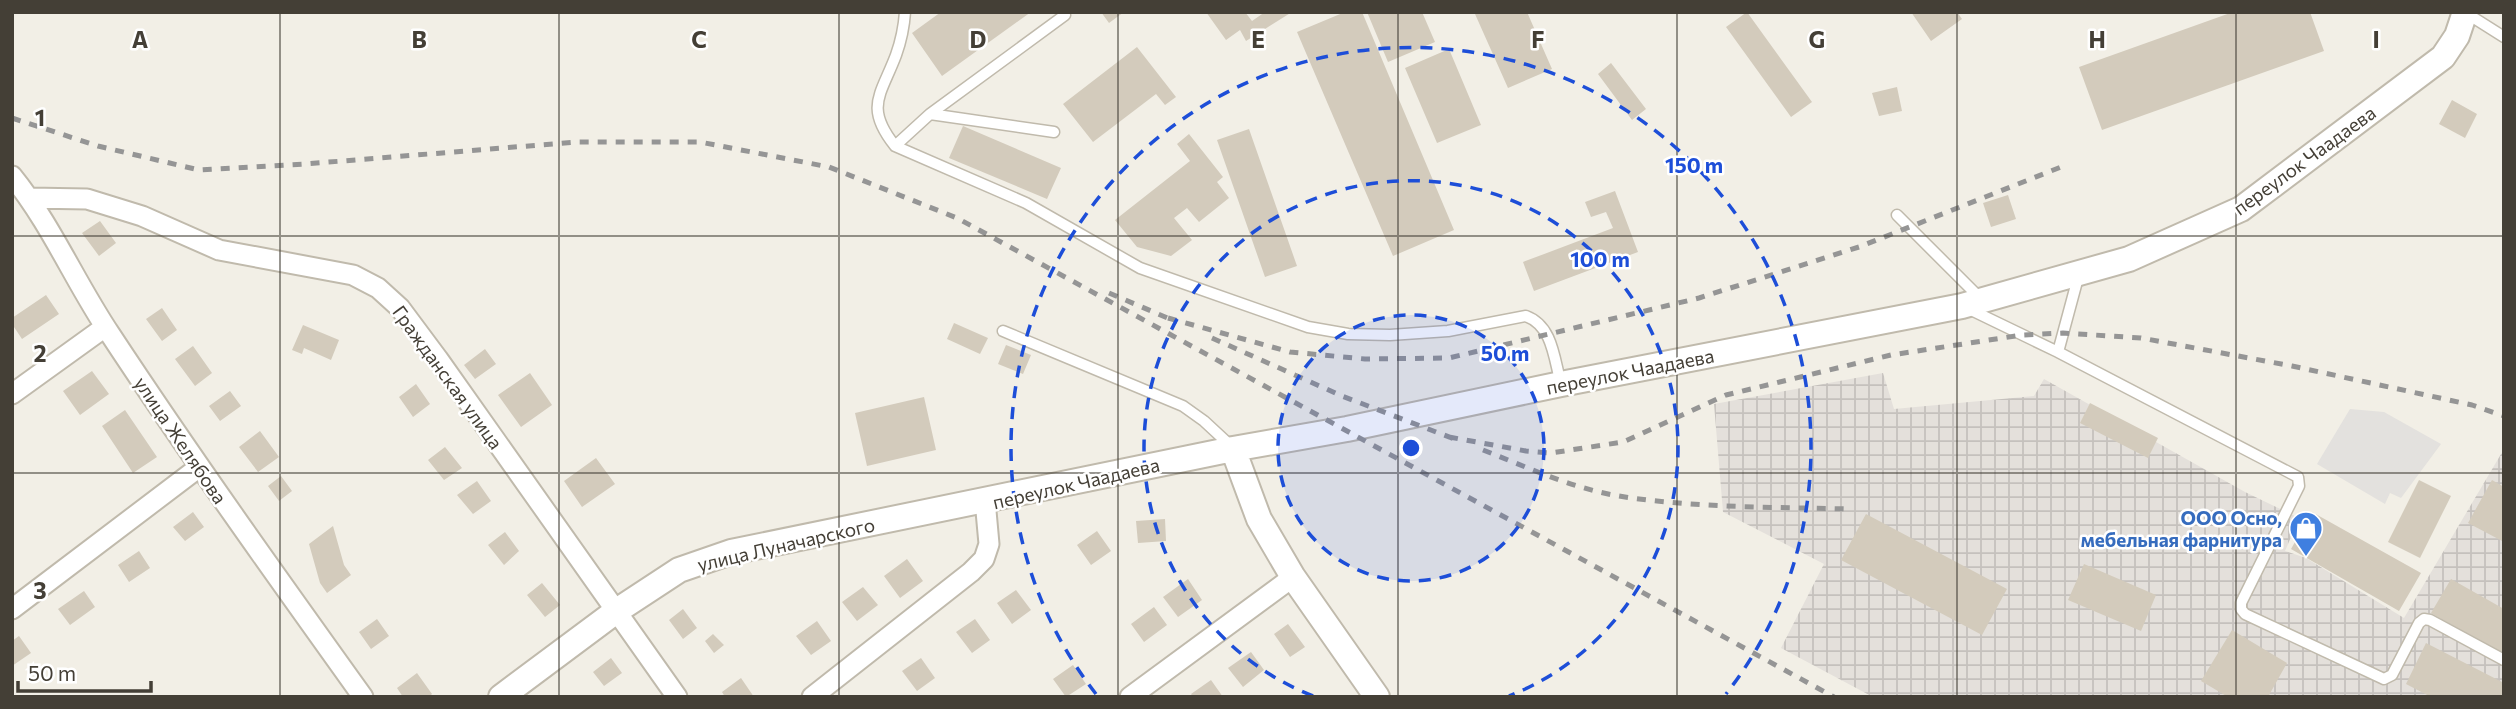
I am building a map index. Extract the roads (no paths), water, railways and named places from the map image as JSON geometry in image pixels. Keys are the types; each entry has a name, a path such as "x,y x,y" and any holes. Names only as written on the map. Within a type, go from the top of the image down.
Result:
{"street":[{"name":"переулок Чаадаева","path":"813,697 984,559 989,544 985,500 1973,303 2129,260 2241,209 2442,57 2457,36 2465,12"},
{"name":"улица Желябова","path":"12,176 30,198 105,327 198,468 363,697"},
{"name":"Гражданская улица","path":"30,198 87,199 142,216 219,250 343,272 378,288 400,308 430,349 677,697"},
{"path":"12,394 105,327"},
{"path":"1233,449 1259,519 1293,577 1377,697"},
{"path":"12,609 198,468"},
{"name":"улица Луначарского","path":"501,697 615,612 679,570 731,552 985,500"},
{"path":"1130,697 1293,577"}],"lane":[{"path":"905,12 904,29 897,54 878,98 878,116 883,131 895,146 1026,203 1140,268 1308,327 1348,334 1390,335 1448,331 1526,316 1543,326 1548,334 1561,384"},
{"path":"2465,12 2504,37"},
{"path":"895,146 930,114 1065,15"},
{"path":"930,114 1054,132"},
{"path":"1897,215 1973,303 2058,352 2298,477 2299,486 2241,603 2245,614 2384,679 2392,675 2424,619 2504,660"},
{"path":"2058,352 2080,273"},
{"path":"1003,331 1183,406 1204,421 1233,449"}],"railway":[{"path":"12,118 98,146 199,170 577,142 700,142 829,167 957,218 1834,697"},
{"path":"1168,318 1290,352 1365,359 1449,358 1699,298 1859,247 2066,165"},
{"path":"1109,293 1177,322"},
{"path":"1449,437 1551,453 1623,442 1726,395 1891,355 2022,335 2063,333 2141,338 2292,366 2472,405 2504,416"},
{"path":"1212,338 1342,396 1457,440"},
{"path":"1483,450 1571,484 1625,497 1709,505 1849,509"}],"place":[{"name":"ООО Осно, мебельная фарнитура","path":"2306,558"}]}
